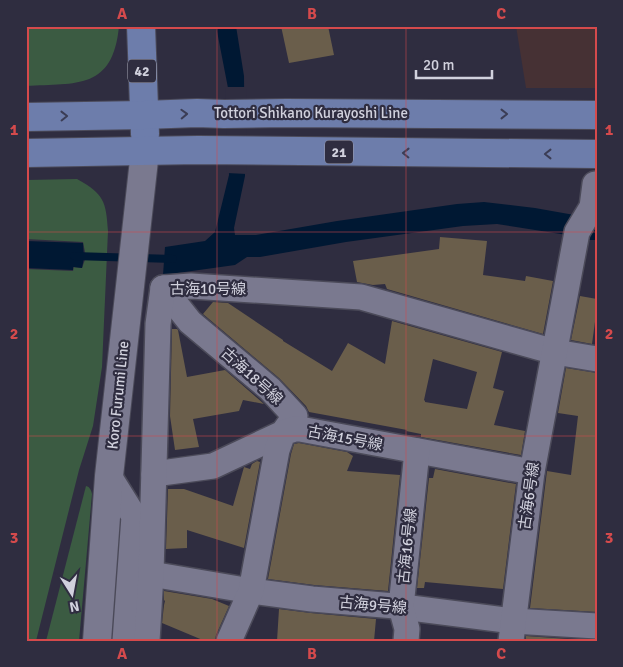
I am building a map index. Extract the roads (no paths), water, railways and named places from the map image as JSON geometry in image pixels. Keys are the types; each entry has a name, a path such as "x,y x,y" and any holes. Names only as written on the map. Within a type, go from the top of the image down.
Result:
{"main road":[{"name":"42","path":"141,26 146,151"},
{"name":"Tottori Shikano Kurayoshi Line","path":"26,117 286,112 597,115"},
{"name":"21","path":"26,153 198,150 597,154"},
{"name":"Koro Furumi Line","path":"97,641 109,476 146,151"}],"street":[{"name":"古海6号線","path":"512,631 532,472 577,232 592,207 595,184"},
{"name":"古海10号線","path":"147,641 151,574 158,324 163,288 191,286 361,297 555,352 597,359"},
{"name":"古海18号線","path":"163,288 190,322 270,389 295,416 283,432"},
{"name":"古海15号線","path":"283,432 300,429 532,472"},
{"path":"154,474 213,466 283,432"},
{"path":"229,641 250,591 277,450 283,432"},
{"name":"古海16号線","path":"406,641 406,629 401,607 417,451"},
{"path":"109,476 134,516 125,641"},
{"name":"古海9号線","path":"151,574 250,591 401,607 512,631 597,626"}],"water":[{"path":"216,26 236,26 244,76 245,176 234,228 235,235 256,235 337,221 484,202 580,216 597,216 597,240 587,240 497,224 463,226 346,242 260,257 247,257 235,265 163,275 165,247 205,241 215,232 229,175 228,88"},
{"path":"26,241 83,243 84,258 82,268 73,267 73,270 26,268"}],"waterway":[{"path":"74,256 173,259"}]}
